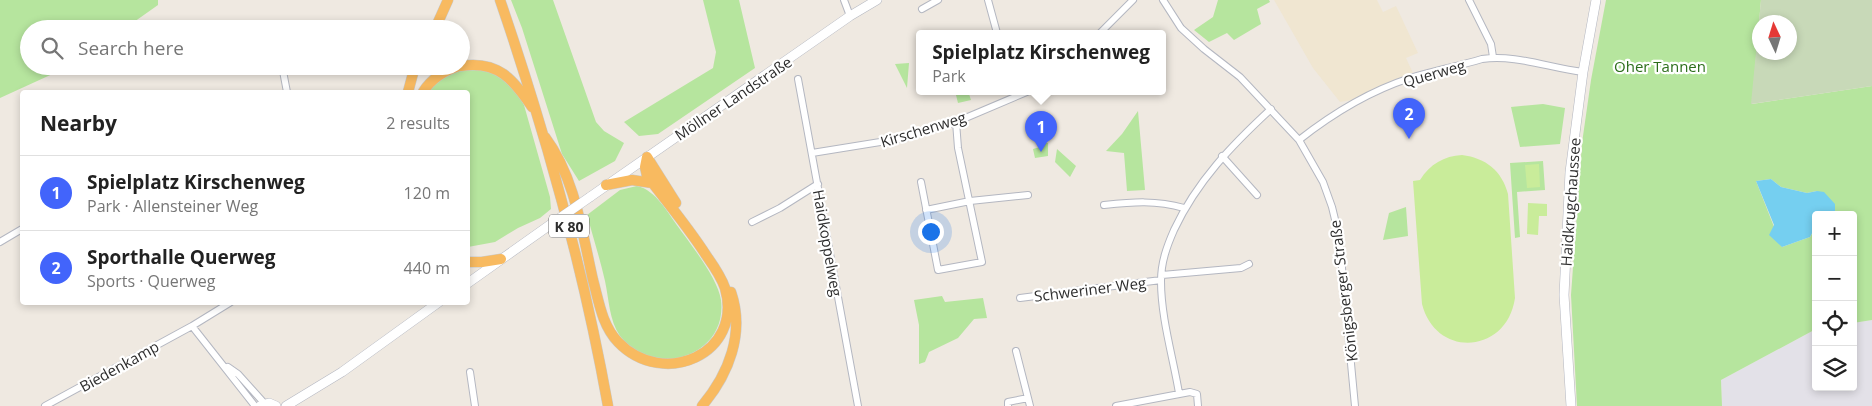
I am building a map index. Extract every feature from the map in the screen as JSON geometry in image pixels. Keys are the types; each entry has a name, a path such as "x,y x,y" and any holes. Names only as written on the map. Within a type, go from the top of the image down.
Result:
{"highway":[{"path":"439,20 448,0"},
{"name":"K 80","path":"500,0 560,189 581,274 608,406"},
{"path":"470,64 486,66 508,76 517,84 538,115"},
{"path":"409,90 413,75"},
{"path":"424,90 435,77 440,75"},
{"path":"545,137 556,153 568,181 600,308 608,328 624,348 638,356 654,363 674,364 702,355 715,341 721,333 726,320 726,296 721,279 710,260 645,170 647,157"},
{"path":"647,157 720,269 732,296 736,332 732,354 724,376 702,406"},
{"path":"606,185 632,180 652,182"},
{"path":"470,262 501,259"}],"main road":[{"name":"Möllner Landstraße","path":"501,259 850,16 877,0"},
{"name":"Haidkrugchaussee","path":"1571,406 1564,294 1570,172 1582,72 1596,0"},
{"path":"470,282 501,259"},
{"path":"286,406 342,372 435,305"},
{"path":"263,405 276,406"}],"street":[{"path":"844,0 850,16"},
{"path":"922,9 938,0"},
{"path":"988,0 996,30"},
{"path":"1103,30 1132,0"},
{"name":"Königsberger Straße","path":"1163,0 1181,28 1240,77 1299,140 1323,182 1332,207 1339,236 1355,406"},
{"path":"1469,0 1491,44 1493,57"},
{"name":"Querweg","path":"1299,140 1314,128 1377,92 1409,79 1493,57 1582,72"},
{"path":"284,75 287,90"},
{"name":"Haidkoppelweg","path":"798,79 858,406"},
{"name":"Kirschenweg","path":"812,153 905,138 956,122 1018,95"},
{"path":"1179,393 1164,314 1161,277 1164,252 1184,208 1200,183 1222,156 1271,109"},
{"path":"921,182 938,270 982,262 958,148 956,122"},
{"path":"1222,156 1257,195"},
{"path":"752,222 780,208 818,184"},
{"path":"926,210 970,201 1028,195"},
{"path":"1104,205 1161,202 1184,208"},
{"path":"0,242 20,230"},
{"name":"Schweriner Weg","path":"1020,298 1161,277 1241,268 1249,264"},
{"name":"Biedenkamp","path":"44,406 192,326 226,305"},
{"path":"192,326 225,365 255,406"},
{"path":"1016,351 1030,406"},
{"path":"225,365 238,374 263,405"},
{"path":"470,372 475,406"},
{"path":"1116,406 1190,392 1197,394 1198,406"},
{"path":"1008,406 1008,402 1028,398"}],"shaded area":[{"path":"1274,0 1377,0 1383,12 1396,6 1418,53 1406,58 1413,73 1393,80 1352,100 1340,102 1313,68"},
{"path":"1872,320 1872,406 1722,406 1721,380 1812,331 1812,391 1857,391 1857,322"}],"green space":[{"path":"0,0 158,0 158,5 137,20 20,20 20,75 50,75 0,98"},
{"path":"511,0 553,0 596,122 604,131 624,143 615,161 579,181 562,154 522,28"},
{"path":"703,0 739,0 755,68 658,134 639,136 624,122 713,68 716,52"},
{"path":"1218,0 1269,0 1270,2 1257,9 1261,24 1234,40 1227,33 1209,42 1194,30 1213,17"},
{"name":"Oher Tannen","path":"1606,0 1761,0 1760,15 1752,15 1752,60 1756,60 1752,104 1872,86 1872,320 1857,322 1857,211 1835,211 1817,191 1807,193 1781,187 1771,179 1756,181 1782,247 1810,237 1812,233 1812,331 1721,380 1722,406 1577,406 1571,295 1582,143 1591,80"},
{"path":"1761,0 1872,0 1872,86 1751,104 1755,60 1797,60 1797,15 1760,15"},
{"path":"909,63 907,88 895,64"},
{"path":"470,70 483,70 493,73 514,87 524,105 550,197 551,209 540,218 518,228 495,242 470,247 470,90 428,90 442,77 447,75 470,75"},
{"path":"956,95 969,95 971,100 958,103"},
{"path":"1543,104 1565,108 1560,144 1520,147 1511,107"},
{"path":"1138,111 1145,190 1127,191 1124,153 1106,151 1122,134"},
{"path":"1042,143 1048,143 1048,156 1035,158 1033,149 1040,147"},
{"path":"1057,149 1076,166 1070,177 1055,162"},
{"path":"1462,155 1478,159 1492,167 1502,179 1508,194 1515,298 1509,317 1499,330 1486,339 1471,343 1455,341 1441,334 1430,322 1422,304 1413,181 1420,180 1428,169 1443,159"},
{"path":"1543,161 1545,190 1517,192 1520,237 1515,238 1510,163"},
{"path":"1539,164 1540,187 1527,188 1525,165"},
{"path":"637,186 650,192 666,209 704,263 719,292 721,300 720,320 713,336 701,348 686,356 668,359 651,357 634,349 620,336 611,316 603,273 587,215 620,190"},
{"path":"1528,203 1547,204 1547,216 1539,216 1538,235 1527,234"},
{"path":"1406,207 1408,236 1383,240 1389,213"},
{"path":"942,296 945,302 983,298 987,318 974,319 958,338 929,352 925,362 919,364 919,325 914,300"}],"water":[{"path":"1771,179 1781,187 1807,193 1824,192 1835,204 1835,211 1812,211 1812,233 1810,237 1782,247 1769,235 1774,225 1756,181"}],"place":[{"name":"Sporthalle Querweg","path":"1409,139"},
{"name":"Spielplatz Kirschenweg","path":"1041,152"}]}
